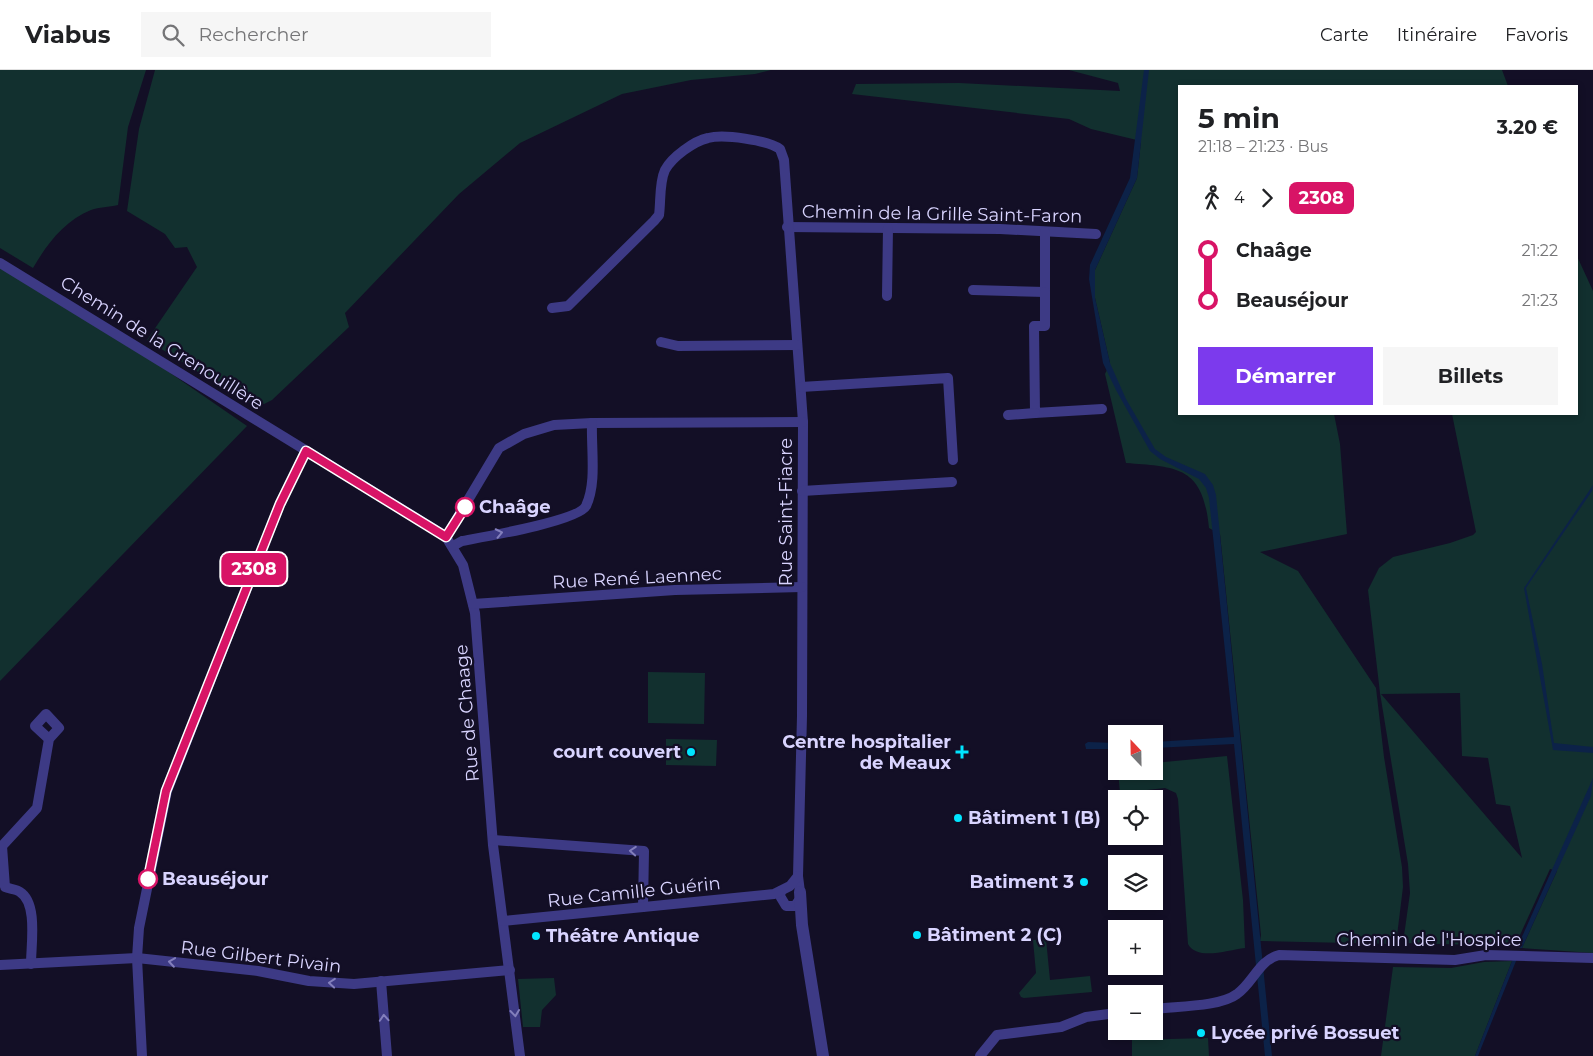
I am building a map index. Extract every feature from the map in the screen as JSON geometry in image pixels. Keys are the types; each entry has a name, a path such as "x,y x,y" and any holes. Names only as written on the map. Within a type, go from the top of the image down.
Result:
{"street":[{"name":"Rue Saint-Fiacre","path":"552,308 568,306 654,222 658,216 666,168 672,160 698,142 708,138 727,137 769,144 780,149 784,160 787,227 803,422 798,876 791,896"},
{"name":"Chemin de la Grille Saint-Faron","path":"787,227 1000,229 1096,234"},
{"path":"887,296 888,228"},
{"path":"1035,413 1034,326 1045,326 1045,232"},
{"name":"Chemin de la Grenouillère","path":"0,263 306,451"},
{"path":"973,290 1045,292"},
{"path":"661,342 678,346 797,345"},
{"path":"800,387 948,378 953,460"},
{"path":"1008,415 1102,409"},
{"path":"446,537 505,443 524,434 554,425 592,423 803,422"},
{"path":"453,546 462,541 568,518 584,509 591,493 592,423"},
{"path":"142,1056 137,958 141,916 166,791 276,513 306,451"},
{"name":"Rue de Chaage","path":"306,451 446,537 463,566 473,604 493,840 520,1056"},
{"path":"802,492 952,482"},
{"name":"Rue René Laennec","path":"473,604 676,590 802,587"},
{"path":"31,964 32,912 28,901 20,892 2,887 2,846 37,808 49,739"},
{"path":"493,840 644,852 644,907"},
{"name":"Rue Camille Guérin","path":"503,921 767,894 791,896"},
{"path":"791,896 801,916 823,1056"},
{"name":"Chemin de l'Hospice","path":"1163,1008 1225,1000 1237,994 1266,962 1279,955 1455,960 1486,955 1593,958"},
{"name":"Rue Gilbert Pivain","path":"0,965 137,958 258,971 283,978 336,984 510,970"},
{"path":"381,981 387,1056"},
{"path":"980,1056 997,1034 1061,1027 1086,1017 1108,1014"}],"green space":[{"path":"0,70 146,70 128,127 118,205 91,210 73,220 50,242 33,268 0,248"},
{"path":"155,70 771,70 755,74 691,80 622,94 520,143 459,194 345,313 349,327 272,400 264,404 246,402 147,340 197,267 187,247 175,248 165,234 127,211 139,129"},
{"path":"1069,70 1502,70 1508,85 1178,85 1178,415 1334,415 1340,444 1347,534 1260,552 1298,571 1376,688 1384,757 1402,867 1403,887 1396,944 1260,941 1261,935 1220,534 1209,528 1206,508 1201,493 1194,482 1185,474 1160,466 1126,463 1105,374 1110,363 1095,298 1095,270 1137,178 1141,141 1091,129 1069,119 852,94 856,84 959,83 1120,91 1118,83"},
{"path":"1578,258 1593,291 1593,953 1522,948 1557,871 1550,869 1515,946 1403,943 1410,893 1408,864 1380,693 1368,590 1379,568 1393,557 1450,543 1473,535 1476,532 1452,415 1578,415","holes":["1460,693 1462,756 1488,758 1496,804 1510,806 1522,858 1381,694"]},
{"path":"0,268 163,368 247,426 0,681"},
{"path":"648,672 705,673 704,724 648,723"},
{"name":"court couvert","path":"666,739 717,740 716,766 666,765"},
{"path":"1227,756 1243,900 1245,948 1206,953 1192,949 1188,944 1178,799 1176,793 1165,788 1120,790 1119,780 1163,780 1163,762"},
{"path":"1046,939 1050,980 1090,976 1092,992 1021,997 1019,993 1036,973 1033,940"},
{"path":"1512,961 1475,1056 1381,1056 1393,967 1451,968 1484,962"},
{"path":"554,978 556,995 542,1010 540,1027 523,1027 518,979"},
{"path":"1208,1038 1209,1056 1132,1056 1132,1040"}],"water":[{"path":"1144,70 1149,70 1137,178 1095,270 1095,298 1110,363 1126,399 1155,449 1166,457 1205,474 1213,485 1216,495 1272,1056 1265,1056 1234,744 1163,748 1163,741 1234,737 1209,498 1206,488 1199,479 1160,459 1150,451 1103,363 1089,279 1090,265 1130,178"},
{"path":"1593,485 1592,491 1526,588 1542,664 1554,743 1593,747 1593,753 1553,750 1524,588"},
{"path":"1088,742 1108,743 1108,749 1086,749 1085,744"},
{"path":"1593,778 1591,796 1522,948 1517,948"},
{"path":"1514,956 1518,956 1478,1056 1475,1056"}],"bus line":[{"name":"2308","path":"148,879 166,791 280,504 306,451 446,537 465,507"}],"place":[{"name":"Chaâge","path":"465,507"},
{"name":"court couvert","path":"691,752"},
{"name":"Centre hospitalier de Meaux","path":"962,752"},
{"name":"Bâtiment 1 (B)","path":"958,818"},
{"name":"Beauséjour","path":"148,879"},
{"name":"Batiment 3","path":"1084,882"},
{"name":"Bâtiment 2 (C)","path":"917,935"},
{"name":"Théâtre Antique","path":"536,936"},
{"name":"Lycée privé Bossuet","path":"1201,1033"}]}
